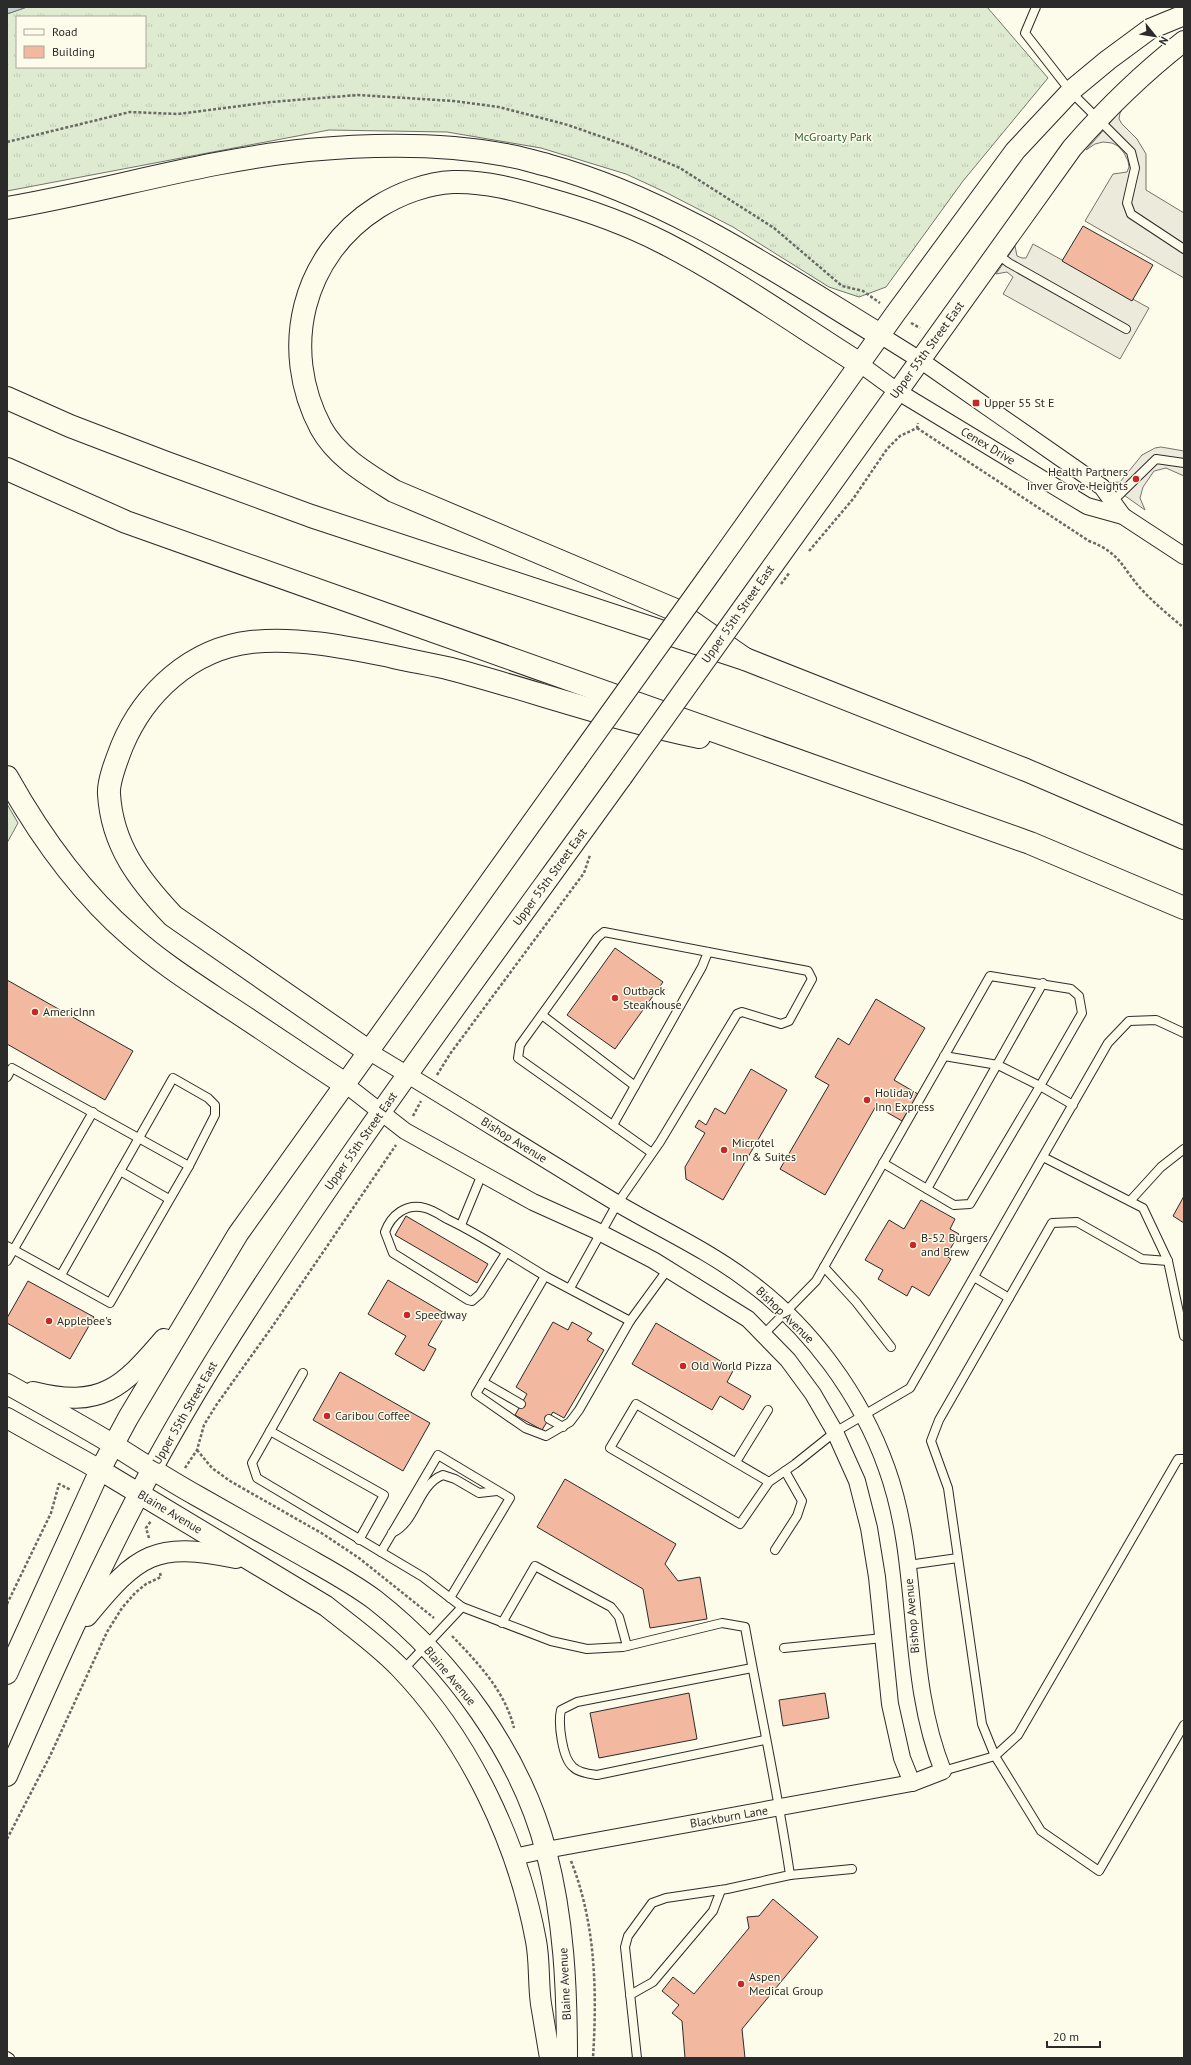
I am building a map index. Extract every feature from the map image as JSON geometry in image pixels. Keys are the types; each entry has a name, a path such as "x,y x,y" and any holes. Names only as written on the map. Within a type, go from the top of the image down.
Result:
{"highway":[{"path":"7,208 234,161 306,150 390,146 436,148 507,155 580,174 630,193 674,213 718,236 880,335"},
{"path":"745,660 673,609 394,491 363,472 343,455 322,430 309,400 302,371 299,339 305,307 318,270 336,243 360,218 394,197 419,189 451,182 485,184 571,206 617,222 663,243 702,264 860,364"},
{"path":"7,398 70,426 311,516 745,660 1026,770 1184,838"},
{"path":"7,469 126,522 1030,843 1184,908"},
{"path":"368,1050 173,916 147,889 128,860 116,829 109,792 117,760 128,731 145,705 162,684 190,663 222,649 250,642 295,642 346,647 449,669 661,730 774,752"},
{"path":"7,777 28,816 70,873 100,907 130,936 162,962 345,1084"}],"street":[{"path":"7,1674 100,1470 128,1418 238,1234 368,1050 880,335 1015,152 1070,92 1108,60 1150,29 1184,14"},
{"name":"Upper 55th Street East","path":"7,1776 66,1642 152,1470 217,1358 270,1274 407,1074 622,777 1072,148 1097,119 1123,94 1184,41"},
{"name":"Cenex Drive","path":"880,335 920,360 1102,487 1123,516"},
{"name":"Cenex Drive","path":"860,364 897,392 1088,506 1123,516 1184,556"},
{"name":"Bishop Avenue","path":"368,1050 617,1204 706,1253 747,1280 785,1312 819,1348 843,1382 864,1416 887,1469 900,1516 908,1565 920,1692 933,1746 943,1771"},
{"path":"345,1084 380,1113 405,1131 533,1202 601,1233 668,1269 748,1320 788,1360 813,1394 835,1432 857,1481 869,1528 877,1577 886,1676 895,1731 902,1758 912,1783"},
{"path":"9,1385 57,1398 80,1398 108,1391 135,1373 200,1298"},
{"name":"Blaine Avenue","path":"9,1385 174,1483 344,1579 376,1601 426,1647 464,1690 489,1726 528,1799 546,1850 556,1893 564,1944 567,2004 567,2058"},
{"name":"Blaine Avenue","path":"7,1418 100,1470 326,1606 354,1628 402,1671 461,1746 481,1781 514,1857 526,1896 537,1942 541,2004 550,2058"},
{"path":"66,1642 113,1584 138,1562 154,1555 176,1551 203,1551 251,1562"},
{"name":"Blackburn Lane","path":"514,1857 912,1783 943,1771"}],"lane":[{"path":"1036,7 1025,34 1070,92 1131,152 1136,168 1127,203 1131,214 1184,249"},
{"path":"996,253 1009,263 1126,329"},
{"path":"1112,502 1156,459 1184,463"},
{"path":"570,1288 617,1204 652,1153 737,1014 742,1012 781,1024 788,1021 812,980 808,971 604,932 597,938 520,1046 518,1058 652,1153"},
{"path":"613,1125 702,967 708,952"},
{"path":"763,1335 816,1281 824,1266 990,976 1043,983 1071,989 1080,996 1082,1013 970,1204 954,1205 883,1163"},
{"path":"927,1189 1043,983"},
{"path":"542,1015 635,1086"},
{"path":"769,1482 636,1404 610,1448 740,1524 769,1482 835,1432 910,1388 1108,1043 1128,1022 1156,1020 1184,1033"},
{"path":"944,1056 998,1065 1040,1086 1072,1105"},
{"path":"7,1078 10,1066 188,1166"},
{"path":"10,1248 110,1303 188,1166 215,1115 215,1105 208,1098 173,1078 61,1276"},
{"path":"7,1261 10,1248 93,1112"},
{"path":"1130,1201 1161,1166 1184,1149"},
{"path":"1043,1157 1144,1208 1168,1261 1184,1336"},
{"path":"120,1171 169,1199"},
{"path":"461,1225 482,1174"},
{"path":"506,1253 480,1294 472,1301 468,1300 393,1253 385,1232 390,1219 405,1209 425,1208 461,1225 545,1276 630,1321"},
{"path":"1168,1261 1142,1259 1077,1222 1052,1223 938,1420 931,1441 948,1488 982,1724 995,1756 1041,1831 1099,1871 1184,1725"},
{"path":"824,1266 856,1302 891,1347"},
{"path":"545,1276 476,1394 534,1432 546,1436 570,1422 579,1410 630,1321 668,1269"},
{"path":"974,1276 1009,1298"},
{"path":"303,1373 252,1463 257,1478 423,1577 462,1607 551,1641 587,1649 627,1646 722,1623 745,1627 765,1740 780,1808 790,1875"},
{"path":"483,1382 521,1404"},
{"path":"736,1462 768,1410"},
{"path":"549,1419 562,1427"},
{"path":"270,1431 384,1496 359,1540"},
{"path":"381,1552 438,1455 510,1498 450,1598"},
{"path":"943,1771 995,1756 1018,1735 1178,1459 1184,1459"},
{"path":"775,1550 797,1516 802,1501 785,1470"},
{"path":"392,1533 402,1528 433,1479 443,1475 455,1479 479,1493 497,1491"},
{"path":"908,1565 958,1558"},
{"path":"502,1623 535,1566 611,1607 619,1617 627,1646"},
{"path":"402,1671 462,1607"},
{"path":"784,1648 883,1638"},
{"path":"752,1668 577,1702 561,1710 559,1720 566,1759 574,1768 585,1773 597,1775 765,1740"},
{"path":"637,2058 625,1947 628,1936 652,1902 666,1898 721,1890 790,1875 852,1869"},
{"path":"630,1995 653,1982 713,1911 721,1890"}],"path":[{"path":"917,428 921,406"},
{"path":"805,555 849,504 887,449 900,436 917,428"},
{"path":"917,428 1089,541 1105,547 1121,561 1142,590 1184,628"},
{"path":"790,572 795,566"},
{"path":"174,1483 196,1450 204,1425 217,1404 272,1327 405,1131 450,1054 584,873 591,854"},
{"path":"7,1839 50,1756 107,1632 135,1593 146,1584 161,1578 146,1528 159,1506"}],"green space":[{"name":"McGroarty Park","path":"27,7 987,7 1048,78 963,181 886,287 859,297 829,287 733,227 626,174 541,148 447,132 329,130 7,191 7,14"},
{"path":"7,804 18,823 7,843"}],"shaded area":[{"path":"7,7 27,7 7,14"},
{"path":"1123,108 1119,119 1137,139 1146,154 1146,190 1184,213 1184,278 1085,221 1113,174 1127,172 1129,167 1124,153 1118,146 1112,143 1103,142 1095,144 1086,150"},
{"path":"1033,244 1149,308 1120,359 1003,294 1013,277 1007,272 996,274 1015,246 1017,256 1026,258"},
{"name":"Health Partners Inver Grove Heights","path":"1161,447 1184,451 1184,476 1166,468 1154,471 1143,487 1140,498 1145,510 1107,483 1120,482 1142,455 1155,448"}],"building":[{"path":"1083,226 1153,265 1132,301 1062,261"},
{"name":"Outback Steakhouse","path":"615,948 663,982 615,1049 567,1015"},
{"name":"AmericInn","path":"7,980 133,1051 105,1100 7,1044"},
{"name":"Holiday Inn Express","path":"876,999 925,1028 894,1080 918,1094 902,1121 876,1106 825,1195 780,1169 829,1085 815,1077 838,1038 849,1045"},
{"name":"Microtel Inn & Suites","path":"751,1069 787,1090 723,1200 686,1179 685,1167 705,1133 695,1127 699,1120 706,1125 715,1108 725,1114"},
{"path":"1184,1196 1184,1223 1173,1216"},
{"name":"B-52 Burgers and Brew","path":"921,1200 955,1219 950,1229 959,1234 946,1256 951,1259 929,1296 912,1286 907,1296 878,1279 883,1270 865,1260 889,1220 904,1229"},
{"path":"406,1216 488,1264 477,1283 395,1235"},
{"path":"388,1280 446,1314 428,1345 436,1349 424,1371 395,1354 406,1336 368,1314"},
{"name":"Applebee's","path":"28,1281 94,1317 70,1359 7,1323 7,1318"},
{"path":"553,1322 568,1330 572,1322 592,1333 587,1340 604,1350 564,1418 553,1412 542,1430 515,1415 527,1394 516,1387"},
{"name":"Old World Pizza","path":"656,1323 734,1369 727,1382 751,1396 743,1410 720,1396 712,1410 632,1364"},
{"path":"340,1372 430,1423 403,1471 313,1420"},
{"path":"565,1479 676,1544 665,1564 678,1581 700,1577 707,1619 650,1628 643,1589 537,1527"},
{"path":"689,1693 697,1739 599,1758 590,1713"},
{"path":"825,1693 829,1718 783,1726 779,1700"},
{"name":"Aspen Medical Group","path":"773,1899 818,1937 742,2029 745,2058 685,2058 682,2021 672,2013 679,2005 662,1991 673,1977 694,1994 749,1928 747,1917 759,1916"}],"place":[{"name":"Upper 55 St E","path":"976,403"},
{"name":"Health Partners Inver Grove Heights","path":"1136,479"},
{"name":"Outback Steakhouse","path":"615,998"},
{"name":"AmericInn","path":"35,1012"},
{"name":"Holiday Inn Express","path":"867,1100"},
{"name":"Microtel Inn & Suites","path":"724,1150"},
{"name":"B-52 Burgers and Brew","path":"913,1245"},
{"name":"Speedway","path":"407,1315"},
{"name":"Applebee's","path":"49,1321"},
{"name":"Old World Pizza","path":"683,1366"},
{"name":"Caribou Coffee","path":"327,1416"},
{"name":"Aspen Medical Group","path":"741,1984"}]}
